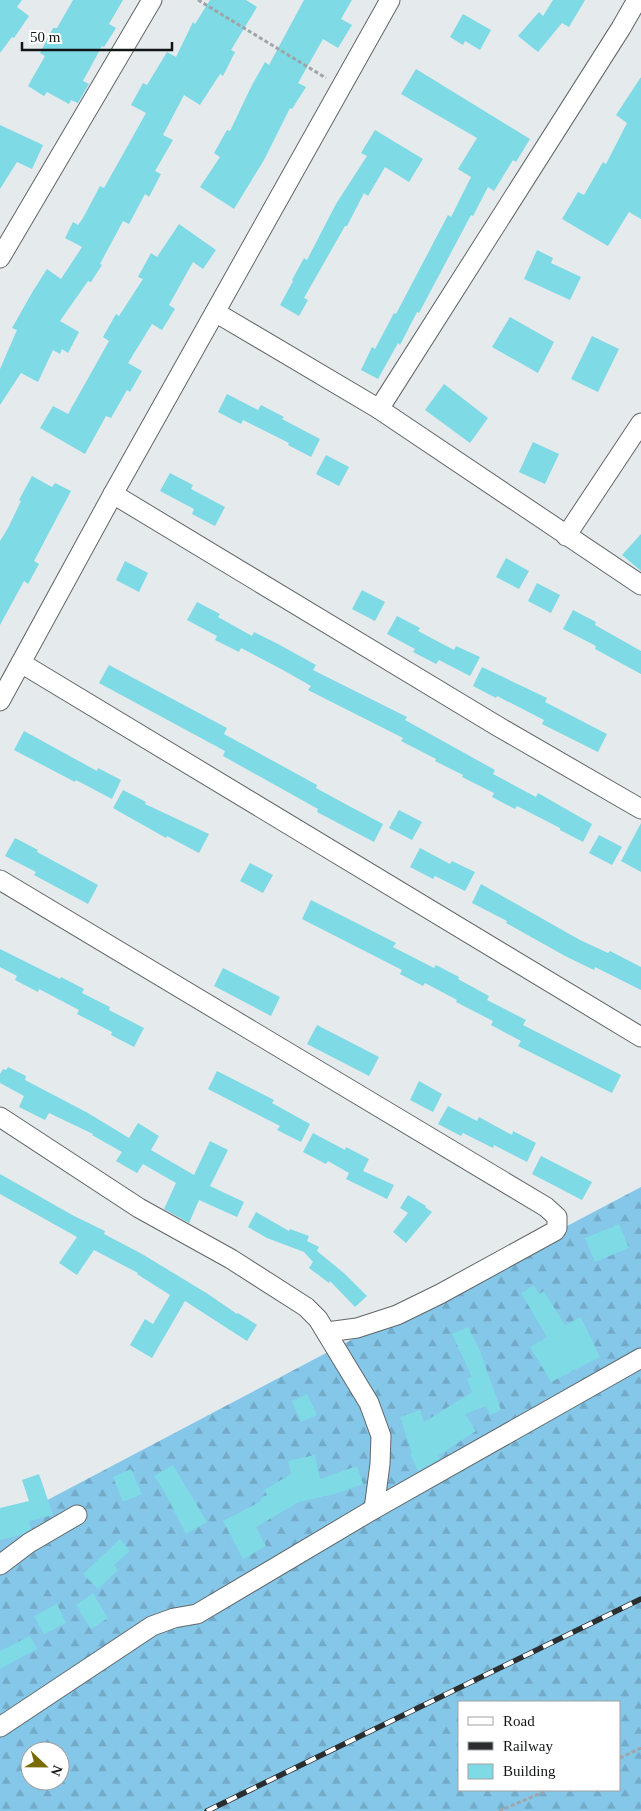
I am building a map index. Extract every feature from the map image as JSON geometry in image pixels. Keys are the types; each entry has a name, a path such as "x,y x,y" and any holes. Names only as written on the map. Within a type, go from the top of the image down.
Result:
{"street":[{"path":"0,258 152,0"},
{"path":"0,701 390,0"},
{"path":"379,410 637,0"},
{"path":"215,312 379,410 641,585"},
{"path":"566,536 641,423"},
{"path":"114,494 499,727 641,809"},
{"path":"21,663 641,1038"},
{"path":"0,880 546,1207 557,1218 557,1228 555,1231 440,1294 397,1315 357,1328 327,1332"},
{"path":"0,1117 139,1208 231,1259 306,1307 318,1319 369,1403 381,1436 380,1464 374,1509"},
{"path":"0,1727 152,1626 174,1618 197,1614 374,1509 641,1358"},
{"path":"0,1565 29,1543 77,1515"}],"path":[{"path":"198,0 341,87"},
{"path":"621,1758 641,1748"},
{"path":"499,1811 546,1791"}],"green space":[{"path":"641,1187 641,1811 0,1811 0,1525"}],"building":[{"path":"0,0 22,0 17,7 29,16 14,38 12,37 0,53"},
{"path":"73,0 123,0 109,24 116,28 104,47 102,46 83,81 89,84 78,103 71,100 69,104 47,92 44,96 28,86 45,56 40,53 53,28 57,28"},
{"path":"210,0 246,0 257,7 231,50 235,52 223,76 220,74 200,105 184,95 163,135 173,140 155,171 161,174 149,197 145,194 129,224 123,221 100,264 102,265 91,282 88,281 60,321 79,332 68,353 62,349 60,354 53,350 38,382 21,373 0,405 0,369 17,330 12,328 47,269 61,279 82,247 65,238 73,222 78,225 83,218 100,186 104,188 146,113 131,105 143,83 147,85 167,52 176,57 193,22 195,24"},
{"path":"304,0 352,0 341,19 352,25 338,48 323,39 298,83 306,87 292,109 290,108 264,160 234,209 200,187 220,157 214,153 227,130 230,131 265,62 269,65"},
{"path":"553,0 585,0 569,27 562,23 538,52 518,36 539,12 543,16"},
{"path":"463,14 491,30 480,50 465,41 463,45 450,37"},
{"path":"416,69 530,139 516,162 513,160 494,191 488,187 419,313 417,312 400,345 398,343 378,379 361,370 372,347 375,349 394,313 396,314 448,215 451,217 471,177 458,169 477,138 401,94"},
{"path":"641,77 641,219 629,212 608,246 562,219 578,192 584,195 603,162 606,164 627,123 616,115"},
{"path":"0,125 43,145 32,169 17,162 0,189"},
{"path":"375,130 423,159 409,182 385,167 368,196 364,193 347,226 345,226 304,298 308,300 299,316 280,305 304,258 307,260 336,204 367,156 361,153"},
{"path":"179,224 216,250 203,269 193,262 169,305 175,309 162,330 152,324 128,363 142,371 130,392 127,390 111,418 106,416 85,454 40,428 53,406 68,414 109,341 103,337 116,314 119,316 143,279 138,277 151,253 157,257"},
{"path":"537,250 553,258 551,263 581,277 570,300 524,279"},
{"path":"510,317 554,342 538,373 492,347"},
{"path":"592,336 619,349 598,392 571,379"},
{"path":"444,384 488,418 470,443 425,410"},
{"path":"227,394 258,410 261,405 284,417 282,419 320,439 311,457 288,445 289,443 243,420 241,424 218,412"},
{"path":"533,442 559,454 545,484 519,472"},
{"path":"326,455 349,467 339,486 316,474"},
{"path":"170,473 193,485 191,489 225,507 215,526 192,514 194,509 160,491"},
{"path":"32,476 52,487 55,483 71,491 34,561 39,564 28,584 24,581 0,625 0,541"},
{"path":"641,534 641,571 622,555"},
{"path":"506,558 529,571 519,589 496,577"},
{"path":"125,561 148,573 139,592 116,580"},
{"path":"537,583 560,595 551,613 528,601"},
{"path":"362,590 385,602 375,621 352,609"},
{"path":"197,602 220,614 218,617 252,636 254,632 316,665 313,670 407,717 405,720 495,770 493,774 536,797 538,793 592,824 583,842 517,806 515,809 492,797 494,793 462,777 463,775 435,761 436,759 401,741 403,738 308,690 311,686 283,670 241,648 239,652 215,640 217,636 187,620"},
{"path":"573,610 596,622 595,625 641,651 641,674 595,649 596,646 563,629"},
{"path":"397,616 420,628 418,631 454,650 456,646 480,657 470,676 439,660 436,664 413,652 415,649 387,634"},
{"path":"109,665 227,728 224,734 317,785 316,788 383,824 374,842 317,812 318,809 223,756 225,751 99,683"},
{"path":"482,667 547,698 545,702 607,734 598,752 542,724 544,720 473,686"},
{"path":"24,731 97,771 98,768 121,780 112,799 14,750"},
{"path":"123,790 146,802 145,804 209,834 199,853 167,836 166,838 113,808"},
{"path":"399,810 422,822 412,840 389,828"},
{"path":"641,823 641,872 621,861"},
{"path":"599,835 622,847 612,865 589,853"},
{"path":"15,838 98,885 88,904 34,875 36,872 5,856"},
{"path":"420,848 450,864 452,861 475,872 465,891 435,876 433,879 410,867"},
{"path":"250,863 273,875 263,893 240,881"},
{"path":"481,884 580,940 608,953 610,951 641,967 641,990 595,967 594,970 565,956 506,923 507,921 472,903"},
{"path":"311,900 396,943 393,947 434,968 436,965 459,977 458,979 489,996 487,1000 526,1020 523,1025 621,1075 612,1093 518,1046 521,1041 491,1025 493,1021 456,1002 457,1000 425,983 423,986 400,974 402,970 302,919"},
{"path":"0,949 84,989 82,993 110,1007 109,1010 144,1028 134,1047 111,1035 112,1032 77,1014 79,1010 39,989 38,992 15,980 17,976 0,967"},
{"path":"223,968 280,997 271,1016 214,986"},
{"path":"317,1025 379,1057 369,1076 307,1044"},
{"path":"8,1067 26,1076 25,1080 88,1113 129,1138 138,1123 159,1136 151,1150 194,1175 210,1141 228,1150 210,1186 244,1202 237,1217 199,1200 189,1223 164,1209 176,1183 143,1164 137,1173 116,1161 122,1152 93,1134 49,1113 45,1120 19,1107 24,1096 0,1083 0,1074 3,1069 6,1070"},
{"path":"217,1071 274,1100 272,1103 310,1124 301,1142 277,1130 280,1126 208,1089"},
{"path":"419,1081 442,1094 433,1112 410,1100"},
{"path":"448,1106 477,1121 479,1117 512,1135 513,1131 536,1143 527,1162 494,1145 493,1148 463,1133 461,1136 438,1124"},
{"path":"313,1133 345,1150 346,1147 369,1159 363,1171 394,1185 387,1199 346,1179 349,1173 328,1161 326,1164 303,1152"},
{"path":"541,1156 592,1182 582,1200 532,1174"},
{"path":"0,1174 74,1216 105,1231 104,1234 142,1254 257,1325 247,1341 185,1301 152,1358 130,1345 145,1319 153,1324 170,1295 138,1273 94,1250 77,1275 59,1263 77,1237 0,1194"},
{"path":"408,1195 432,1212 406,1243 393,1232 408,1213 400,1208"},
{"path":"256,1212 289,1231 290,1229 309,1236 307,1241 319,1247 317,1251 345,1274 367,1296 355,1307 330,1281 329,1283 309,1268 313,1262 304,1252 267,1238 248,1227"},
{"path":"619,1224 629,1248 595,1262 585,1238"},
{"path":"534,1285 539,1294 544,1291 565,1325 581,1317 600,1357 551,1382 530,1347 547,1337 521,1293"},
{"path":"468,1327 480,1351 501,1410 490,1415 486,1406 465,1414 476,1431 438,1456 440,1459 418,1471 410,1454 412,1453 400,1417 420,1410 424,1422 472,1392 467,1379 472,1377 452,1334"},
{"path":"307,1394 317,1415 301,1422 292,1401"},
{"path":"315,1455 320,1479 357,1466 363,1484 335,1494 299,1502 256,1527 266,1546 243,1559 223,1521 261,1501 260,1499 267,1495 264,1490 291,1474 288,1461"},
{"path":"173,1465 207,1522 186,1534 154,1476"},
{"path":"131,1469 142,1494 123,1502 113,1477"},
{"path":"39,1474 53,1515 29,1521 31,1529 21,1535 0,1540 0,1508 29,1501 22,1480"},
{"path":"120,1539 130,1551 114,1565 118,1570 98,1589 83,1574"},
{"path":"93,1593 108,1618 91,1629 76,1605"},
{"path":"57,1604 66,1623 44,1634 34,1616"},
{"path":"30,1636 37,1649 0,1669 0,1651"}],"railway":[{"path":"207,1811 641,1599"}]}
